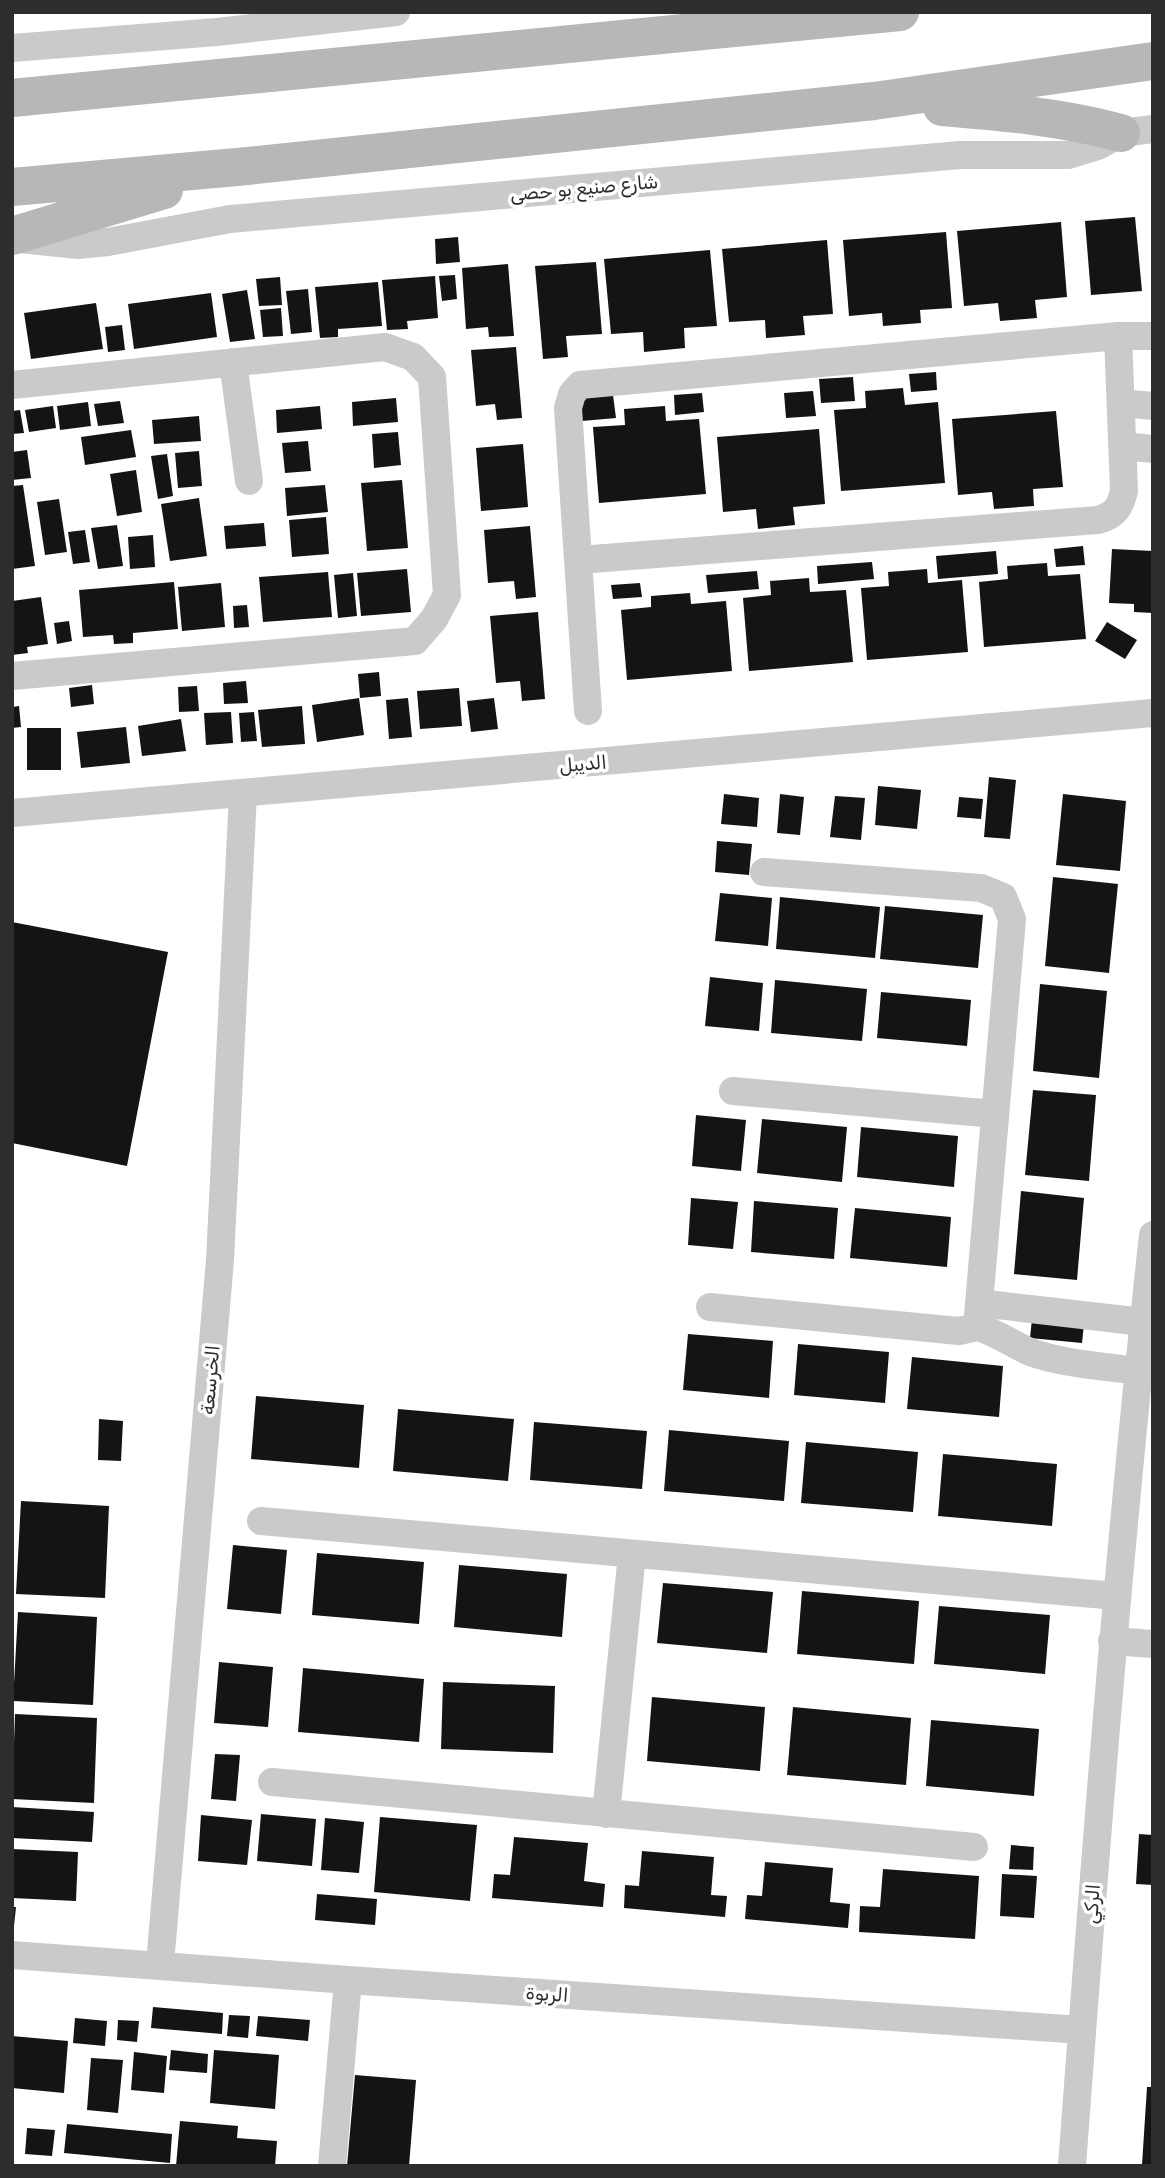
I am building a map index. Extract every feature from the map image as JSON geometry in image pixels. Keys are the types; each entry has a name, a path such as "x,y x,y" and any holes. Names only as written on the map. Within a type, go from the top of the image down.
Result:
{"street":[{"path":"12,48 217,22 396,12"},
{"path":"12,98 900,12"},
{"path":"12,187 237,167 874,101 1153,61"},
{"path":"874,101 1028,114 1137,131"},
{"name":"شارع صنيع بو حصى","path":"12,237 78,245 108,242 230,219 946,156 1069,155 1137,131"},
{"path":"12,237 237,167"},
{"path":"587,711 568,408 572,394 580,385 1118,336 1153,336"},
{"path":"579,560 1098,520 1111,516 1120,507 1124,491 1118,336"},
{"path":"12,385 385,347 413,356 432,377 447,595 434,619 415,640 12,676"},
{"path":"233,362 249,481"},
{"path":"1121,404 1153,406"},
{"path":"1122,446 1153,449"},
{"name":"الديبل","path":"12,814 1153,713"},
{"name":"الخرسعة","path":"160,1964 220,1260 243,794"},
{"path":"764,872 981,888 1003,897 1012,919 978,1315 990,1331 1032,1352 1137,1371"},
{"path":"733,1091 995,1114"},
{"name":"الركي","path":"1072,2166 1112,1641 1137,1371 1153,1235"},
{"path":"710,1307 960,1331 978,1315 1143,1322"},
{"path":"261,1521 1116,1596"},
{"path":"606,1814 632,1554"},
{"path":"1112,1641 1153,1644"},
{"path":"272,1782 974,1847"},
{"name":"الربوة","path":"12,1955 1083,2029"},
{"path":"332,2166 348,1980"}],"building":[{"path":"1135,217 1142,291 1091,295 1085,221"},
{"path":"1061,222 1067,297 1035,300 1037,318 1000,321 998,303 964,306 957,231"},
{"path":"946,232 952,308 920,310 921,323 883,326 882,313 849,316 843,240"},
{"path":"458,237 460,262 436,264 435,239"},
{"path":"827,240 833,314 803,316 805,335 766,338 765,320 729,322 722,249"},
{"path":"710,250 717,326 684,328 685,348 644,352 643,332 611,334 604,259"},
{"path":"596,262 602,334 566,336 568,357 543,359 535,266"},
{"path":"508,264 514,336 489,337 488,327 466,329 462,268"},
{"path":"455,275 457,299 442,301 439,276"},
{"path":"435,276 438,318 407,321 408,329 387,330 382,280"},
{"path":"280,277 282,305 259,306 256,279"},
{"path":"378,282 382,326 338,329 338,337 320,338 315,287"},
{"path":"308,289 312,332 291,334 286,291"},
{"path":"247,290 255,339 230,342 222,294"},
{"path":"211,293 217,337 134,349 128,304"},
{"path":"96,303 103,349 31,359 24,313"},
{"path":"281,308 283,336 263,337 260,310"},
{"path":"122,325 125,350 108,352 105,327"},
{"path":"516,347 522,418 497,420 495,404 476,406 471,350"},
{"path":"936,372 937,390 911,392 909,374"},
{"path":"853,377 855,401 821,403 819,379"},
{"path":"903,388 905,405 938,402 945,483 841,491 834,410 866,408 865,391"},
{"path":"813,391 816,416 786,418 784,393"},
{"path":"702,393 704,412 675,415 674,395"},
{"path":"613,395 616,418 582,421 579,397"},
{"path":"396,398 398,422 353,426 352,402"},
{"path":"120,401 124,423 98,426 94,404"},
{"path":"88,402 91,426 60,430 57,406"},
{"path":"53,406 56,428 29,432 25,410"},
{"path":"320,406 322,429 277,433 276,410"},
{"path":"665,406 666,421 699,419 706,494 599,503 593,427 625,425 624,409"},
{"path":"20,410 24,433 12,434 12,411"},
{"path":"1056,411 1063,487 1033,489 1034,506 994,509 992,492 958,495 952,419"},
{"path":"199,416 201,441 154,444 152,420"},
{"path":"819,429 825,504 793,507 795,525 758,529 756,509 723,512 717,437"},
{"path":"131,430 136,457 85,465 81,437"},
{"path":"398,432 401,465 374,468 372,434"},
{"path":"308,441 311,471 285,473 282,443"},
{"path":"523,444 528,507 481,511 476,448"},
{"path":"27,450 31,478 12,480 12,452"},
{"path":"199,451 202,486 178,488 175,453"},
{"path":"167,454 173,496 158,499 151,456"},
{"path":"136,470 142,512 117,516 110,474"},
{"path":"402,480 408,548 367,551 361,483"},
{"path":"23,485 35,566 12,569 12,486"},
{"path":"325,485 328,512 287,516 285,488"},
{"path":"199,498 207,556 170,561 161,504"},
{"path":"59,499 67,552 45,555 37,502"},
{"path":"326,517 329,554 292,557 289,520"},
{"path":"264,523 266,546 226,549 224,526"},
{"path":"117,525 123,566 98,569 91,528"},
{"path":"530,526 536,597 516,599 514,581 488,583 484,530"},
{"path":"85,530 90,562 73,564 68,532"},
{"path":"153,535 155,567 130,569 128,537"},
{"path":"1083,546 1085,565 1056,567 1054,549"},
{"path":"1112,549 1153,551 1153,613 1134,612 1134,604 1109,603"},
{"path":"996,551 998,574 938,579 936,556"},
{"path":"872,562 874,579 818,584 817,566"},
{"path":"1047,563 1048,576 1080,574 1086,639 984,647 979,582 1008,579 1007,566"},
{"path":"407,569 411,612 361,616 357,573"},
{"path":"927,569 928,583 962,580 968,652 867,660 861,588 889,586 888,572"},
{"path":"757,571 759,589 708,593 706,575"},
{"path":"328,572 332,617 263,622 259,577"},
{"path":"353,573 357,616 338,618 334,575"},
{"path":"809,578 810,592 846,590 853,662 749,671 743,598 771,595 770,581"},
{"path":"174,582 178,629 133,633 133,643 114,644 113,635 83,637 79,590"},
{"path":"221,583 225,627 182,631 178,587"},
{"path":"640,583 642,597 613,599 611,585"},
{"path":"690,593 691,604 726,601 732,671 627,680 621,610 651,607 651,596"},
{"path":"41,597 48,644 27,647 28,653 12,655 12,601"},
{"path":"247,605 249,627 234,628 233,606"},
{"path":"538,612 545,699 522,701 520,681 496,683 490,616"},
{"path":"69,621 72,641 57,644 54,623"},
{"path":"1107,622 1137,640 1125,659 1095,641"},
{"path":"379,672 381,696 360,698 358,674"},
{"path":"246,681 248,703 224,704 223,683"},
{"path":"92,685 94,704 71,707 69,688"},
{"path":"197,686 199,711 179,712 178,687"},
{"path":"459,688 462,726 420,729 417,691"},
{"path":"359,698 364,735 317,742 312,705"},
{"path":"408,698 412,737 389,739 386,700"},
{"path":"494,698 498,729 471,732 467,701"},
{"path":"19,706 21,727 12,728 12,707"},
{"path":"302,706 305,744 262,747 258,710"},
{"path":"231,712 233,743 206,745 204,713"},
{"path":"254,712 257,741 241,742 239,713"},
{"path":"181,719 186,751 142,756 138,726"},
{"path":"126,727 130,763 81,768 77,732"},
{"path":"27,728 61,728 61,770 27,770"},
{"path":"989,777 1016,780 1010,839 984,837"},
{"path":"878,786 921,790 917,829 875,825"},
{"path":"724,794 759,798 757,827 721,824"},
{"path":"780,794 804,797 800,835 777,833"},
{"path":"1063,794 1126,801 1120,871 1056,865"},
{"path":"835,796 865,798 861,840 830,837"},
{"path":"959,797 983,799 981,819 957,817"},
{"path":"717,841 752,844 749,875 715,872"},
{"path":"1053,877 1118,884 1109,973 1045,966"},
{"path":"720,893 772,898 768,946 715,941"},
{"path":"780,897 880,907 875,958 776,949"},
{"path":"885,906 983,915 978,968 880,959"},
{"path":"12,922 168,952 127,1166 12,1143"},
{"path":"710,977 763,983 759,1031 705,1026"},
{"path":"775,980 867,989 862,1041 771,1033"},
{"path":"1040,984 1107,991 1099,1078 1033,1071"},
{"path":"881,992 971,1000 967,1046 877,1038"},
{"path":"1033,1090 1096,1095 1089,1181 1025,1175"},
{"path":"696,1115 746,1120 741,1171 692,1166"},
{"path":"762,1119 847,1127 842,1182 757,1173"},
{"path":"861,1127 958,1136 954,1187 857,1177"},
{"path":"1021,1191 1084,1198 1077,1280 1014,1274"},
{"path":"691,1198 738,1202 733,1249 688,1245"},
{"path":"754,1201 838,1208 834,1259 751,1252"},
{"path":"855,1208 951,1217 947,1267 850,1258"},
{"path":"1032,1319 1084,1324 1082,1343 1030,1338"},
{"path":"688,1334 773,1341 769,1398 683,1390"},
{"path":"798,1344 889,1352 885,1403 794,1395"},
{"path":"912,1357 1003,1366 999,1417 907,1409"},
{"path":"256,1396 364,1405 359,1468 251,1459"},
{"path":"398,1409 514,1419 508,1481 393,1471"},
{"path":"99,1419 123,1421 121,1461 98,1460"},
{"path":"534,1422 647,1431 642,1489 530,1480"},
{"path":"669,1430 789,1441 784,1501 664,1491"},
{"path":"806,1442 918,1452 913,1512 801,1503"},
{"path":"943,1454 1057,1464 1052,1526 938,1516"},
{"path":"21,1501 109,1506 105,1598 16,1594"},
{"path":"233,1545 287,1550 281,1614 227,1609"},
{"path":"317,1553 424,1562 419,1624 312,1615"},
{"path":"459,1565 567,1574 562,1637 454,1627"},
{"path":"663,1583 773,1592 767,1653 657,1643"},
{"path":"802,1591 919,1601 914,1664 797,1654"},
{"path":"939,1606 1050,1615 1045,1674 934,1664"},
{"path":"18,1612 97,1617 93,1705 13,1701"},
{"path":"219,1662 273,1667 268,1727 214,1723"},
{"path":"303,1668 424,1679 419,1742 298,1732"},
{"path":"443,1682 555,1686 553,1753 441,1749"},
{"path":"652,1697 765,1707 760,1771 647,1761"},
{"path":"793,1707 911,1718 906,1785 787,1775"},
{"path":"15,1714 97,1718 94,1803 12,1799"},
{"path":"931,1720 1039,1729 1034,1796 926,1786"},
{"path":"215,1754 240,1755 236,1801 211,1799"},
{"path":"12,1807 94,1812 92,1842 12,1838"},
{"path":"261,1814 316,1819 312,1866 257,1861"},
{"path":"201,1815 252,1820 247,1865 198,1861"},
{"path":"380,1817 477,1825 470,1901 374,1892"},
{"path":"325,1818 364,1822 359,1873 321,1870"},
{"path":"1139,1834 1153,1835 1153,1885 1136,1884"},
{"path":"514,1837 588,1843 584,1881 605,1884 603,1907 492,1898 494,1874 510,1875"},
{"path":"1011,1845 1034,1847 1033,1870 1009,1869"},
{"path":"12,1849 78,1852 76,1901 12,1898"},
{"path":"642,1851 714,1857 711,1895 727,1896 725,1917 624,1908 625,1885 639,1886"},
{"path":"765,1862 833,1868 830,1902 850,1904 848,1928 745,1919 747,1895 762,1896"},
{"path":"883,1869 979,1876 975,1939 859,1932 860,1906 880,1907"},
{"path":"1002,1874 1037,1876 1034,1918 1000,1916"},
{"path":"317,1894 377,1899 375,1925 315,1920"},
{"path":"12,1907 16,1907 14,1926 12,1926"},
{"path":"153,2007 223,2013 222,2034 151,2028"},
{"path":"229,2015 250,2016 248,2038 227,2036"},
{"path":"258,2016 310,2020 308,2041 256,2036"},
{"path":"75,2018 107,2021 105,2046 73,2043"},
{"path":"118,2020 139,2021 137,2042 117,2040"},
{"path":"12,2036 68,2041 64,2093 12,2088"},
{"path":"171,2050 208,2054 207,2073 169,2070"},
{"path":"214,2050 279,2055 275,2109 210,2103"},
{"path":"134,2052 167,2056 164,2093 131,2090"},
{"path":"91,2058 123,2060 118,2113 87,2110"},
{"path":"355,2075 416,2080 409,2166 347,2166"},
{"path":"1147,2087 1153,2087 1153,2166 1142,2165"},
{"path":"180,2121 238,2126 237,2138 277,2141 275,2166 176,2166"},
{"path":"67,2124 172,2134 170,2163 64,2153"},
{"path":"27,2128 55,2130 52,2156 25,2154"}]}
